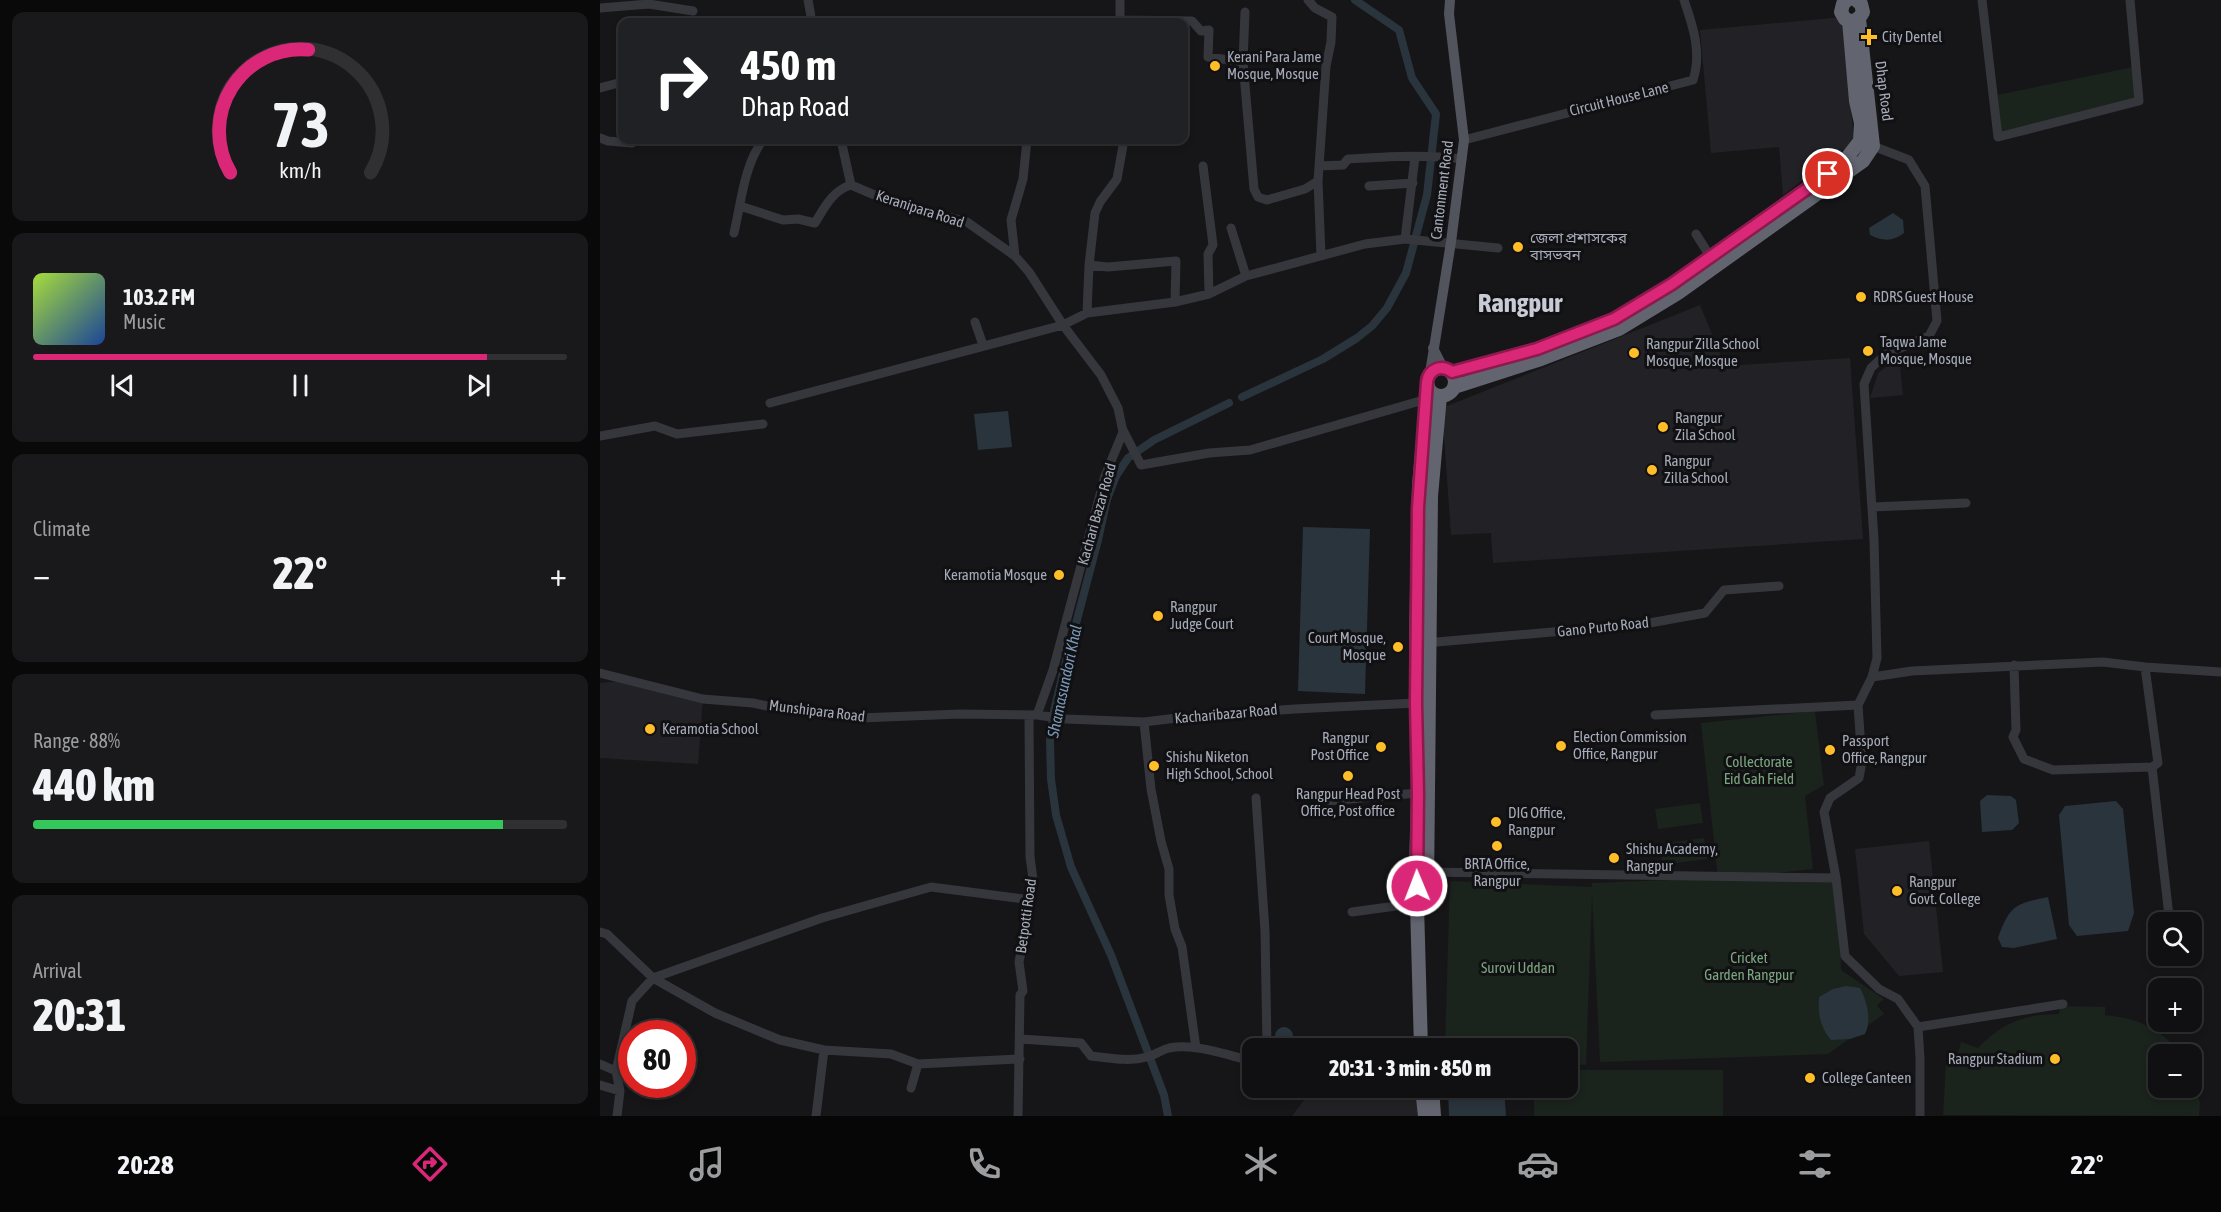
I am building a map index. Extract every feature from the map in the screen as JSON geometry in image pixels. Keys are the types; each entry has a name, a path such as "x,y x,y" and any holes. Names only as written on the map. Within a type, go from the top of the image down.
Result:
{"highway":[{"name":"Dhap Road","path":"1437,382 1537,349 1614,319 1713,261 1849,173 1863,161 1873,146 1855,5"},
{"name":"Dhap Road","path":"1437,382 1451,392 1454,387 1541,359 1619,328 1678,293 1713,261 1842,164 1858,146 1861,123 1856,101 1855,5"},
{"path":"1421,1038 1416,703 1423,643 1437,382"},
{"path":"1423,643 1431,1038"},
{"path":"1423,1098 1425,1116"},
{"path":"1433,1098 1434,1116"}],"main road":[{"name":"Cantonment Road","path":"1437,382 1433,347 1451,242 1464,140 1449,14 1450,0"}],"street":[{"path":"808,0 811,18"},
{"path":"1120,0 1120,18"},
{"path":"1308,0 1315,8 1332,17 1331,42 1326,66 1318,181 1320,255"},
{"name":"Circuit House Lane","path":"1464,140 1693,80 1697,67 1697,52 1693,24 1684,0"},
{"path":"1982,0 1998,137 2139,101 2130,0"},
{"path":"600,9 649,4 693,11"},
{"path":"1245,12 1243,62 1254,189 1258,197 1267,200 1305,189 1318,181"},
{"path":"1188,21 1192,21 1201,31 1209,30 1208,57 1243,62"},
{"path":"600,88 618,83"},
{"path":"600,138 618,142"},
{"path":"734,233 745,182 760,144"},
{"path":"740,206 783,220 798,219 815,223 825,206 841,188 851,185 842,144"},
{"path":"1015,256 1011,220 1023,179 1027,144"},
{"path":"1087,313 1089,265 1095,213 1100,202 1117,180 1123,144"},
{"path":"1873,146 1909,160 1925,186 1937,321 1929,336 1886,354 1871,368 1864,384 1872,507 1877,658 1872,677 1858,705 1862,762 1859,778 1830,798 1824,812 1836,878 1845,956 1879,989 1898,999 1918,1027 1921,1069 1920,1116"},
{"path":"1319,166 1343,165 1348,159 1440,156 1462,159"},
{"path":"1405,239 1415,157"},
{"path":"1203,166 1213,245 1208,254 1209,294"},
{"path":"1369,186 1413,183"},
{"name":"Keranipara Road","path":"851,185 884,200 967,222 1015,256 1029,272 1061,322"},
{"path":"1231,228 1246,276"},
{"path":"1696,234 1713,261"},
{"path":"770,403 983,345 1087,313 1175,302 1209,294 1246,276 1365,244 1405,239 1498,248"},
{"path":"1089,265 1108,267 1176,261 1175,302"},
{"path":"975,322 983,345"},
{"path":"1061,322 1101,375 1118,408 1124,430 1142,465 1209,453 1250,450 1437,382"},
{"path":"600,436 655,426 677,434 763,424"},
{"name":"Kachari Bazar Road","path":"1033,715 1058,671 1094,539 1105,476 1124,430"},
{"path":"1872,507 1966,503"},
{"name":"Gano Purto Road","path":"1423,643 1644,624 1705,613 1724,590 1779,585"},
{"path":"1872,677 1912,671 2103,662 2221,672"},
{"path":"2014,665 2016,730 2013,736 2024,759 2053,770 2152,767 2158,763 2145,667"},
{"name":"Munshipara Road","path":"600,673 703,699 753,703 860,718 960,714 1033,715"},
{"name":"Kacharibazar Road","path":"1033,715 1066,719 1144,722 1295,709 1416,703"},
{"path":"1655,715 1858,705"},
{"name":"Betpotti Road","path":"1018,1116 1020,994 1023,991 1019,962 1033,879 1030,856 1033,715"},
{"path":"1144,722 1151,789 1169,869 1168,895 1175,929 1182,947 1196,1048"},
{"path":"2152,767 2169,912"},
{"path":"1327,801 1418,793"},
{"path":"1256,798 1265,932 1266,1038"},
{"path":"1426,872 1836,878"},
{"path":"618,1081 616,1071 632,1001 653,978 822,918 931,887 1031,900"},
{"path":"1352,912 1418,903"},
{"path":"600,932 607,934 653,978 715,1013 780,1040 824,1050 891,1054 918,1064 1020,1059"},
{"path":"1918,1027 2063,1004"},
{"path":"1020,1039 1081,1043 1091,1056 1128,1060 1148,1057 1168,1048 1196,1048 1242,1059"},
{"path":"816,1116 824,1050"},
{"path":"600,1064 616,1071"},
{"path":"911,1088 918,1064"},
{"path":"600,1085 618,1090"},
{"path":"617,1116 619,1098"}],"shaded area":[{"path":"1843,17 1854,142 1783,195 1779,147 1711,153 1700,30"},
{"path":"1893,213 1903,220 1904,233 1887,240 1870,235 1869,228"},
{"name":"Rangpur Zilla School","path":"1700,305 1725,366 1850,358 1863,539 1493,563 1491,533 1451,535 1442,408"},
{"path":"1899,357 1903,395 1870,398 1878,373"},
{"path":"1008,411 1012,447 978,450 974,414"},
{"path":"1303,527 1370,529 1365,694 1298,691"},
{"name":"Keramotia School","path":"636,680 703,699 698,764 600,758 600,683"},
{"path":"1987,795 2011,796 2016,800 2019,823 2012,830 1982,832 1980,801"},
{"path":"2116,801 2123,809 2134,913 2128,931 2077,936 2069,925 2059,815 2065,806"},
{"name":"Rangpur Govt. College","path":"1929,841 1943,972 1899,976 1864,934 1855,849"},
{"path":"2048,897 2057,939 2014,948 2002,947 1998,938 2010,912 2021,904"},
{"path":"1846,986 1860,988 1868,1011 1867,1029 1865,1034 1850,1039 1831,1040 1820,1020 1819,997 1833,989"},
{"path":"1284,1027 1292,1033 1292,1038 1276,1038 1275,1036 1278,1030"},
{"path":"1308,1098 1419,1098 1422,1116 1292,1116 1304,1100"},
{"path":"1448,1098 1505,1098 1506,1116 1449,1116"}],"green space":[{"path":"2133,67 2138,104 2001,132 1997,95"},
{"path":"1815,711 1824,785 1805,796 1813,869 1739,877 1838,874 1841,970 1884,999 1877,1005 1884,1014 1828,1054 1600,1062 1592,895 1586,1065 1578,1065 1578,1038 1445,1038 1450,881 1592,887 1592,883 1718,878 1701,723"},
{"path":"1700,803 1703,823 1658,829 1655,809"},
{"path":"1704,838 1707,859 1662,865 1660,844"},
{"name":"Rangpur Stadium","path":"2060,1006 2105,1007 2105,1015 2138,1022 2148,1026 2148,1032 2158,1032 2172,1044 2148,1044 2148,1098 2199,1098 2199,1116 1943,1115 1946,1063 1958,1055 1961,1042 1978,1048 1996,1032 2014,1022 2046,1014 2059,1014"},
{"path":"1578,1070 1723,1070 1723,1116 1534,1116 1534,1098 1578,1098"}],"waterway":[{"name":"Shamasundori Khal","path":"1242,397 1323,359 1357,338 1372,326 1387,308 1406,273 1427,195 1436,114 1412,78 1399,30 1355,0"},
{"name":"Shamasundori Khal","path":"1168,1116 1164,1095 1111,955 1071,867 1056,815 1051,779 1050,741 1063,673 1107,499 1116,476 1128,458 1154,440 1229,403"}],"place":[{"name":"City Dentel","path":"1869,37"},
{"name":"Kerani Para Jame Mosque, Mosque","path":"1215,66"},
{"name":"জেলা প্রশাসকের বাসভবন","path":"1518,247"},
{"name":"RDRS Guest House","path":"1861,297"},
{"name":"Taqwa Jame Mosque, Mosque","path":"1868,351"},
{"name":"Rangpur Zilla School Mosque, Mosque","path":"1634,353"},
{"name":"Rangpur Zila School","path":"1663,427"},
{"name":"Rangpur Zilla School","path":"1652,470"},
{"name":"Keramotia Mosque","path":"1059,575"},
{"name":"Rangpur Judge Court","path":"1158,616"},
{"name":"Court Mosque, Mosque","path":"1398,647"},
{"name":"Keramotia School","path":"650,729"},
{"name":"Election Commission Office, Rangpur","path":"1561,746"},
{"name":"Rangpur Post Office","path":"1381,747"},
{"name":"Passport Office, Rangpur","path":"1830,750"},
{"name":"Shishu Niketon High School, School","path":"1154,766"},
{"name":"Rangpur Head Post Office, Post office","path":"1348,776"},
{"name":"DIG Office, Rangpur","path":"1496,822"},
{"name":"BRTA Office, Rangpur","path":"1497,846"},
{"name":"Shishu Academy, Rangpur","path":"1614,858"},
{"name":"Rangpur Govt. College","path":"1897,891"},
{"name":"Rangpur Stadium","path":"2055,1059"},
{"name":"College Canteen","path":"1810,1078"}],"district":[{"name":"Rangpur","path":"1520,303"}],"route":[{"path":"1417,886 1416,703 1419,486 1427,382 1430,373 1438,368 1452,372 1537,349 1614,319 1672,284 1828,174"}],"park label":[{"name":"Collectorate Eid Gah Field","path":"1759,770"},
{"name":"Cricket Garden Rangpur","path":"1749,966"},
{"name":"Surovi Uddan","path":"1518,968"}]}
